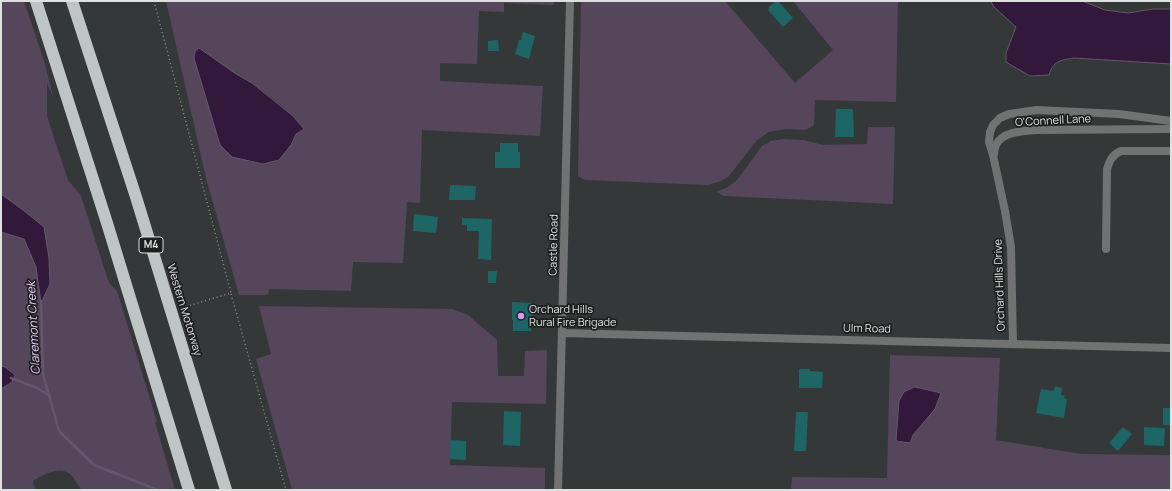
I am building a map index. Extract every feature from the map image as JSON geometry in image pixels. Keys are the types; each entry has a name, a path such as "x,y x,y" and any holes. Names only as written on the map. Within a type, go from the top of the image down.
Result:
{"highway":[{"path":"36,1 107,223 189,490"},
{"name":"Western Motorway","path":"72,1 133,190 226,490"}],"street":[{"name":"Castle Road","path":"558,490 570,1"},
{"name":"O'Connell Lane","path":"993,155 989,142 990,132 993,125 1000,118 1009,114 1037,110 1119,114 1171,121"},
{"name":"O'Connell Lane","path":"993,155 996,144 1002,138 1018,132 1037,130 1171,129"},
{"path":"1106,249 1107,169 1109,161 1113,155 1121,151 1171,151"},
{"name":"Orchard Hills Drive","path":"993,155 1006,211 1011,247 1013,344"},
{"name":"Ulm Road","path":"562,333 1171,348"}],"path":[{"path":"154,1 231,293 286,490"},
{"path":"171,311 231,293"}],"shaded area":[{"path":"1,1 24,1 45,64 53,97 47,83 47,116 68,180 81,196 109,283 117,291 157,422 155,422 175,490 82,490 69,473 58,471 48,473 33,481 35,490 1,490"},
{"path":"166,1 554,1 554,5 504,3 504,12 479,11 477,64 440,63 440,81 543,86 540,136 422,130 420,203 407,202 403,263 353,262 351,291 269,289 268,295 239,295 206,178","holes":["236,74 281,106 304,129 296,134 291,145 263,164 248,160"]},
{"path":"581,1 725,1 795,83 833,50 793,1 898,1 896,102 815,100 814,125 806,130 785,129 769,132 757,140 729,176 719,182 708,185 585,180 578,176"},
{"path":"991,1 1082,1 1105,10 1128,13 1153,9 1171,9 1171,64 1074,58 1055,64 1049,75 1030,76 1006,62 1006,53 1016,27 994,7"},
{"path":"199,48 236,74 252,83 293,116 304,129 296,134 291,145 279,160 263,164 232,157 220,145 194,58 195,52"},
{"path":"868,127 895,127 893,204 724,196 716,192 728,187 737,180 762,146 771,141 783,139 804,140 823,145 867,144"},
{"path":"1,194 44,227 49,258 50,284 41,303 36,267 24,239 1,232"},
{"path":"259,306 452,309 468,315 497,340 498,376 524,376 525,351 547,350 546,404 452,402 450,465 545,468 545,490 292,490 256,359 271,354"},
{"path":"890,355 1000,358 996,440 1081,454 1171,455 1171,490 791,490 792,477 887,478"},
{"path":"1,366 5,367 15,375 12,382 1,389"},
{"path":"915,387 941,393 935,409 913,435 910,443 896,441 899,401 904,392"}],"building":[{"path":"778,1 793,18 783,27 768,10 769,7"},
{"path":"523,32 535,36 529,59 515,54"},
{"path":"498,40 499,51 488,51 488,41"},
{"path":"836,109 853,109 854,137 835,137"},
{"path":"500,143 518,143 518,152 520,152 520,168 495,168 495,152 500,152"},
{"path":"450,185 476,186 475,200 449,200"},
{"path":"414,214 438,217 436,233 413,231"},
{"path":"462,218 492,219 491,260 478,259 479,231 467,231 467,225 462,225"},
{"path":"488,271 497,271 496,283 488,283"},
{"path":"512,302 533,303 533,320 531,320 531,331 513,331"},
{"path":"799,369 810,369 810,371 823,372 822,388 799,388"},
{"path":"1055,386 1062,388 1061,395 1065,396 1064,398 1067,399 1064,418 1036,413 1041,389 1054,391"},
{"path":"1163,408 1171,408 1171,425 1163,425"},
{"path":"504,411 521,412 520,446 503,445"},
{"path":"796,412 808,412 806,451 794,451"},
{"path":"1123,427 1132,434 1118,451 1109,443"},
{"path":"1144,427 1165,428 1164,446 1144,445"},
{"path":"450,440 466,441 466,460 450,459"}],"waterway":[{"name":"Claremont Creek","path":"41,301 43,374 59,431 94,465 158,490"},
{"path":"11,378 37,388 50,396"}],"place":[{"name":"Orchard Hills Rural Fire Brigade","path":"521,316"}]}
